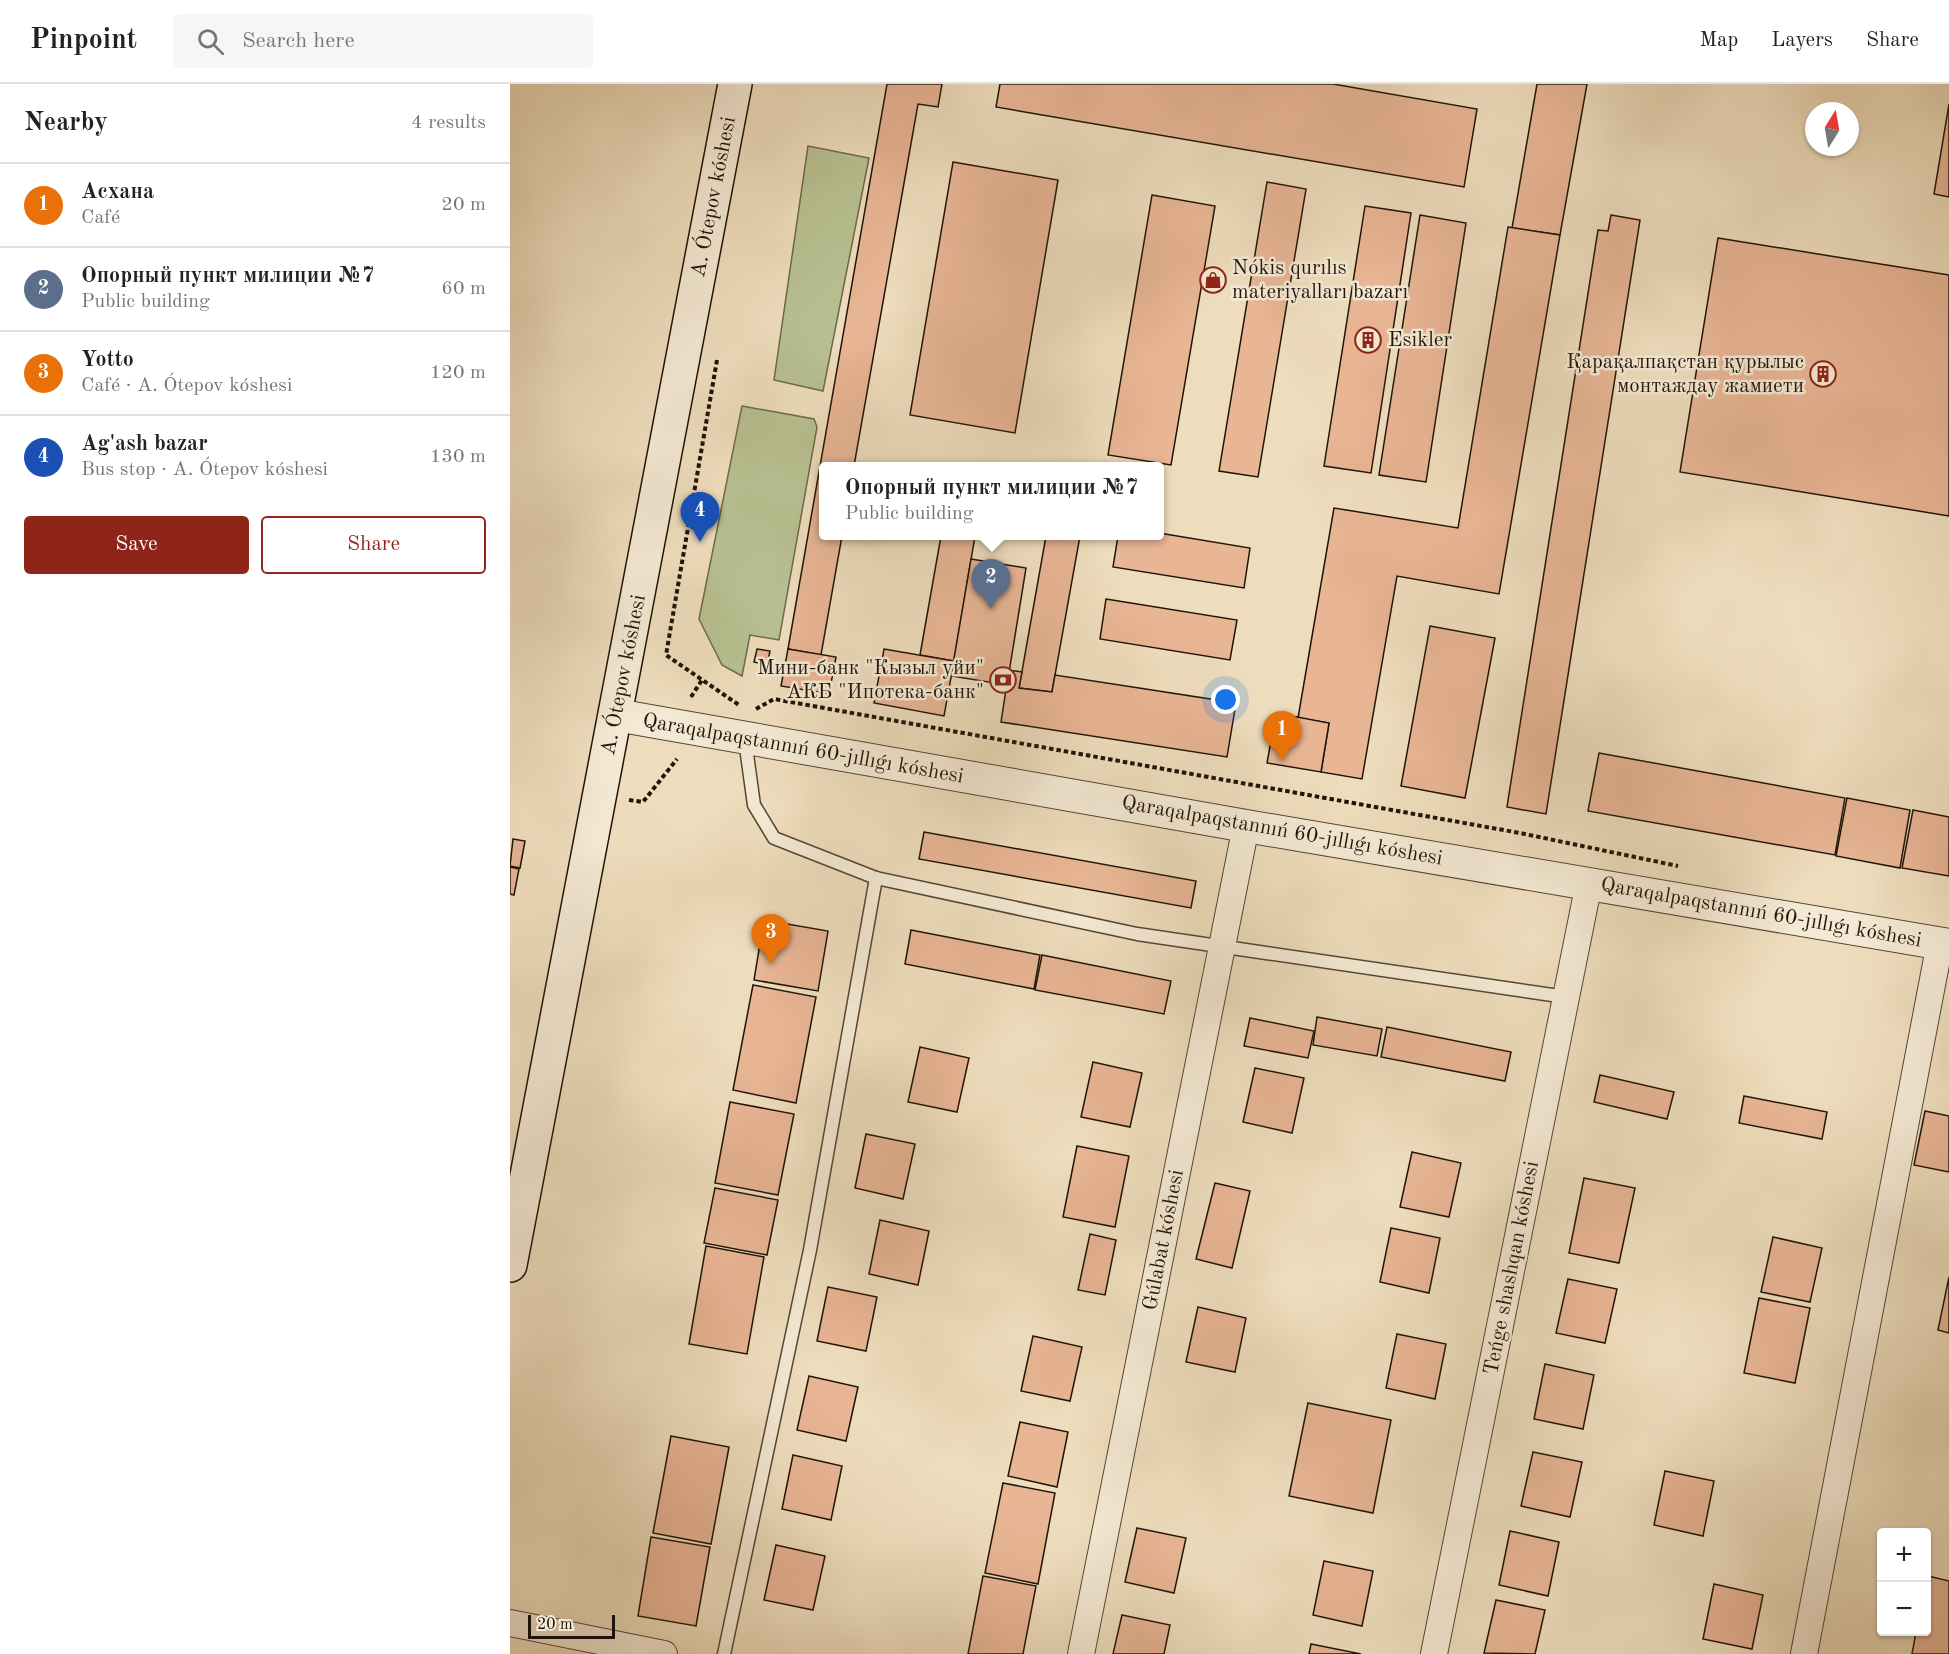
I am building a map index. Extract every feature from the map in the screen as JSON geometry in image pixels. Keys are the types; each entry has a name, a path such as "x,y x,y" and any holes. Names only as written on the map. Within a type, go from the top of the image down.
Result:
{"main road":[{"name":"A. Ótepov kóshesi","path":"510,1265 735,84"}],"street":[{"name":"Qaraqalpaqstannıń 60-jıllıǵı kóshesi","path":"616,715 748,725 1246,826 1945,944"},
{"name":"Gúlabat kóshesi","path":"1081,1654 1246,826"},
{"name":"Teńge shashqan kóshesi","path":"1434,1654 1589,883"},
{"path":"1804,1654 1945,944"},
{"path":"510,1623 664,1654"}],"lane":[{"path":"748,725 754,805 774,838 876,878 1126,932 1566,998"},
{"path":"724,1654 810,1250 876,878"}],"path":[{"path":"718,352 666,655 742,706"},
{"path":"688,703 702,680"},
{"path":"748,725 774,699 1509,832 1679,866"},
{"path":"625,800 643,802 677,759"}],"green space":[{"path":"808,146 869,158 823,391 774,380"},
{"path":"742,406 814,419 817,427 779,640 750,635 742,676 722,665 699,619"}],"building":[{"path":"887,84 942,84 938,107 918,104 855,462 821,462"},
{"path":"1000,84 1333,84 1477,109 1464,187 996,107"},
{"path":"1537,84 1587,84 1560,235 1512,228"},
{"path":"1949,104 1949,197 1934,194"},
{"path":"953,162 1058,180 1015,433 910,415"},
{"path":"1267,182 1306,189 1258,477 1219,471"},
{"path":"1152,195 1215,206 1171,465 1164,462 1108,455"},
{"name":"Esikler","path":"1365,206 1411,213 1371,473 1324,466"},
{"path":"1420,215 1466,223 1426,482 1379,475"},
{"path":"1611,215 1640,220 1546,814 1507,807 1598,230 1608,231"},
{"path":"1508,227 1560,235 1499,594 1397,576 1362,779 1321,772 1329,723 1298,718 1334,508 1458,528"},
{"name":"Қарақалпақстан қурылыс монтаждау жамиети","path":"1718,238 1949,275 1949,516 1680,472"},
{"path":"819,472 819,540 841,540 821,655 788,649"},
{"path":"1164,534 1250,548 1244,588 1113,567 1117,540 1164,540"},
{"path":"940,540 974,540 954,661 920,655"},
{"path":"1045,540 1079,540 1052,692 1019,688"},
{"path":"971,559 1026,568 1007,685 951,676"},
{"path":"1106,599 1237,620 1230,660 1100,639"},
{"path":"1430,626 1495,638 1465,798 1401,786"},
{"path":"757,649 770,651 767,665 754,662"},
{"path":"788,649 836,657 829,694 781,686"},
{"path":"884,649 954,661 944,716 874,703"},
{"path":"1009,670 1022,672 1019,688 1052,692 1055,675 1236,703 1227,757 1001,722"},
{"path":"1276,713 1329,723 1321,772 1267,763"},
{"path":"1599,753 1845,798 1835,855 1588,811"},
{"path":"1847,798 1910,810 1900,868 1836,856"},
{"path":"1913,810 1949,817 1949,876 1902,868"},
{"path":"924,832 1196,881 1191,908 919,859"},
{"path":"513,839 525,841 520,868 510,866"},
{"path":"510,867 519,869 514,895 510,894"},
{"path":"764,920 828,931 818,991 754,980"},
{"path":"911,930 1040,955 1034,989 905,964"},
{"path":"1042,955 1171,981 1164,1014 1035,990"},
{"path":"753,985 816,997 796,1103 733,1090"},
{"path":"1317,1017 1382,1029 1377,1056 1313,1045"},
{"path":"1250,1018 1314,1031 1308,1058 1244,1046"},
{"path":"1387,1027 1511,1052 1505,1081 1381,1057"},
{"path":"920,1047 969,1058 957,1112 908,1102"},
{"path":"1093,1062 1142,1073 1130,1127 1081,1117"},
{"path":"1255,1068 1304,1078 1292,1133 1243,1122"},
{"path":"1600,1075 1674,1092 1667,1119 1594,1102"},
{"path":"1744,1096 1827,1112 1822,1139 1739,1123"},
{"path":"730,1102 794,1114 778,1195 715,1183"},
{"path":"1925,1111 1949,1116 1949,1172 1914,1165"},
{"path":"866,1134 915,1144 903,1199 855,1188"},
{"path":"1077,1146 1129,1156 1115,1227 1063,1217"},
{"path":"1412,1152 1461,1163 1449,1217 1400,1207"},
{"path":"1584,1178 1635,1188 1619,1263 1569,1253"},
{"path":"1215,1183 1250,1191 1232,1268 1196,1259"},
{"path":"715,1188 778,1200 767,1255 704,1243"},
{"path":"880,1220 929,1231 918,1285 869,1274"},
{"path":"1391,1228 1440,1238 1429,1293 1380,1282"},
{"path":"1090,1234 1116,1240 1105,1295 1078,1290"},
{"path":"1773,1237 1822,1248 1810,1302 1761,1292"},
{"path":"706,1246 764,1257 747,1354 689,1344"},
{"path":"1949,1277 1949,1333 1938,1330"},
{"path":"1568,1279 1617,1289 1605,1343 1556,1333"},
{"path":"828,1287 877,1297 866,1351 817,1341"},
{"path":"1759,1298 1810,1308 1795,1383 1744,1373"},
{"path":"1198,1307 1246,1318 1235,1372 1186,1362"},
{"path":"1397,1334 1446,1344 1435,1399 1386,1388"},
{"path":"1033,1336 1082,1347 1070,1401 1021,1391"},
{"path":"1545,1364 1594,1375 1583,1429 1534,1419"},
{"path":"809,1376 858,1387 846,1441 797,1430"},
{"path":"1308,1403 1391,1420 1373,1513 1289,1496"},
{"path":"1020,1422 1068,1432 1057,1487 1008,1476"},
{"path":"671,1436 729,1447 711,1544 653,1533"},
{"path":"1533,1452 1582,1462 1570,1517 1521,1506"},
{"path":"793,1455 842,1466 831,1520 782,1509"},
{"path":"1665,1471 1714,1481 1703,1536 1654,1525"},
{"path":"1003,1483 1055,1493 1038,1584 985,1573"},
{"path":"1137,1528 1186,1538 1174,1593 1125,1582"},
{"path":"1510,1531 1559,1542 1548,1596 1499,1585"},
{"path":"651,1537 710,1547 696,1626 638,1616"},
{"path":"776,1545 825,1556 813,1610 764,1600"},
{"path":"1324,1561 1373,1571 1362,1626 1313,1615"},
{"path":"983,1576 1036,1586 1023,1654 968,1654"},
{"path":"1931,1577 1949,1581 1949,1654 1912,1654 1915,1636 1931,1636"},
{"path":"1714,1584 1763,1595 1752,1649 1703,1639"},
{"path":"1496,1600 1545,1610 1535,1654 1484,1653"},
{"path":"1122,1615 1170,1625 1164,1654 1113,1654"},
{"path":"1311,1644 1361,1654 1309,1654"}],"place":[{"name":"Nókis qurılıs materiyalları bazarı","path":"1213,280"},
{"name":"Esikler","path":"1368,340"},
{"name":"Қарақалпақстан қурылыс монтаждау жамиети","path":"1823,374"},
{"name":"Ag'ash bazar","path":"700,542"},
{"name":"Опорный пункт милиции №7","path":"991,609"},
{"name":"Мини-банк \"Кызыл уйи\" АКБ \"Ипотека-банк\"","path":"1003,680"},
{"name":"Асхана","path":"1282,761"},
{"name":"Yotto","path":"771,964"}]}
